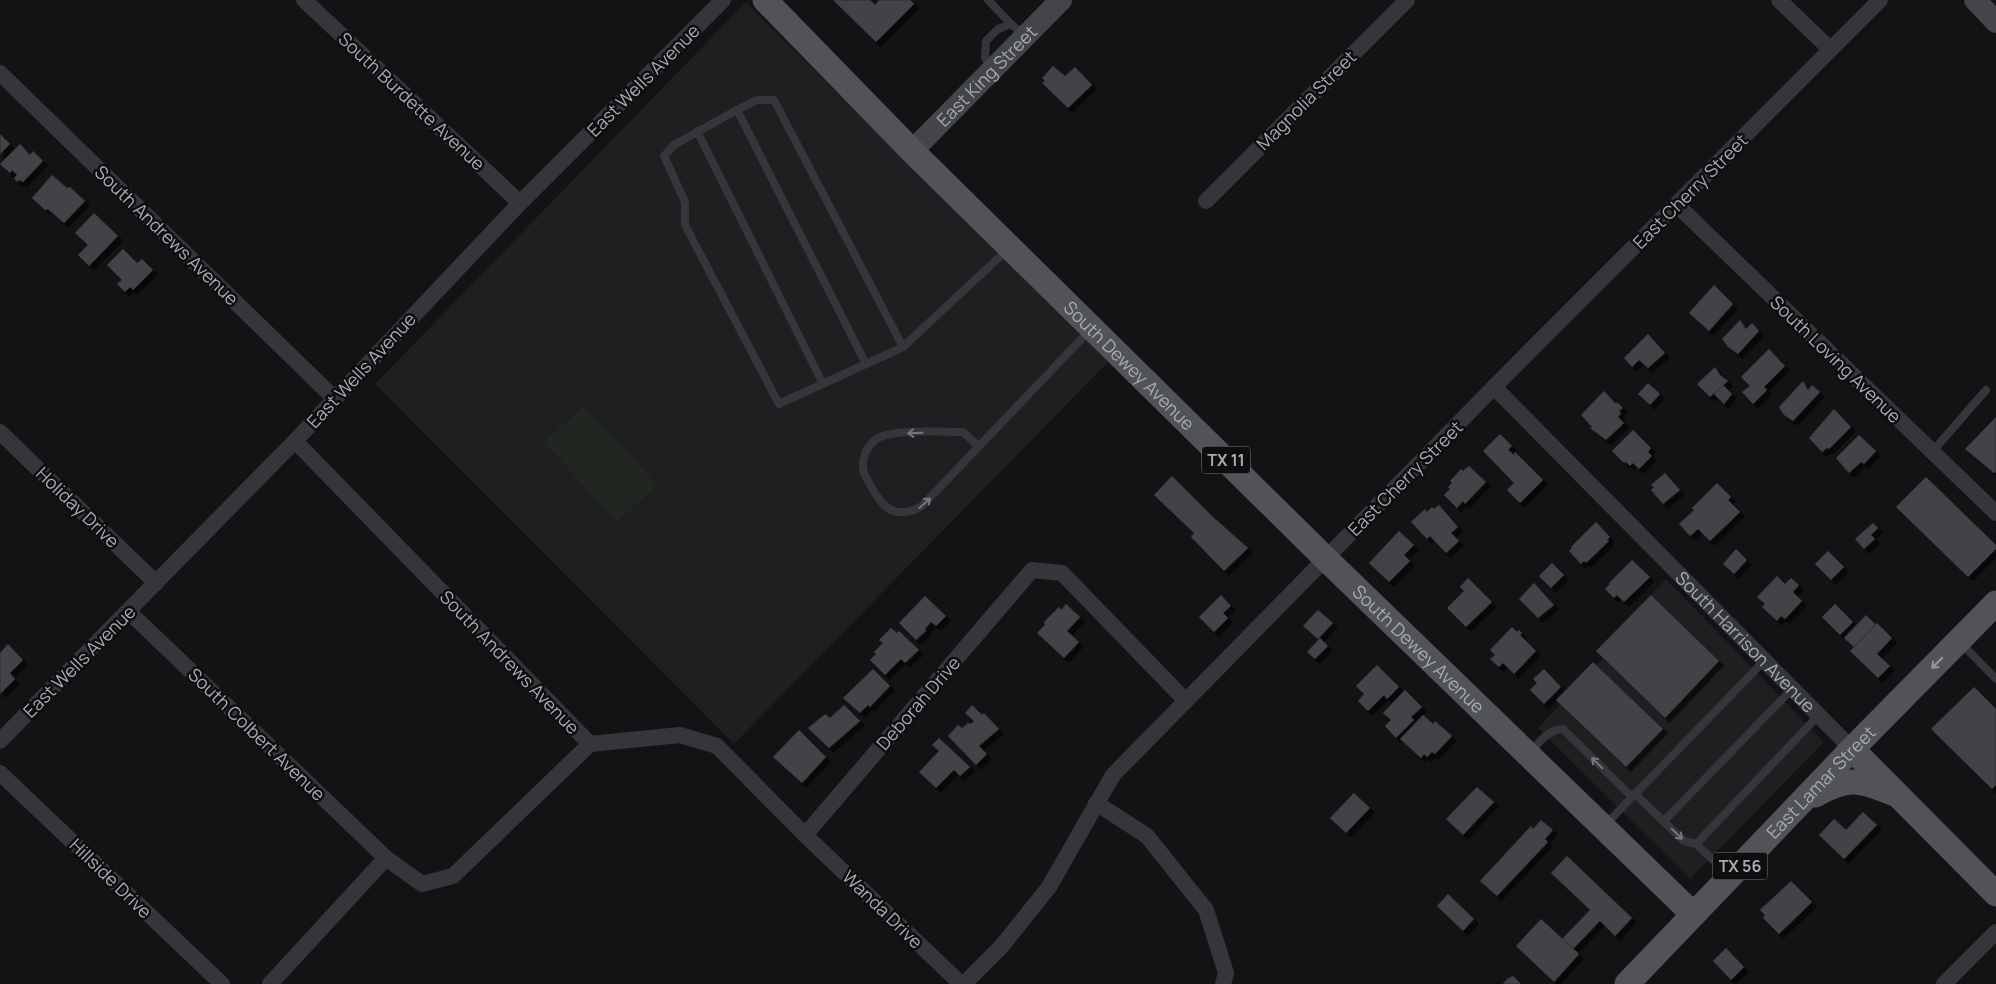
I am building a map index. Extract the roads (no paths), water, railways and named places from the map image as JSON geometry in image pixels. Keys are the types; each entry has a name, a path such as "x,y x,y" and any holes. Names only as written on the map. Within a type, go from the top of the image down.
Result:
{"main road":[{"name":"South Dewey Avenue","path":"765,0 912,151 1326,559 1693,914"},
{"name":"East Lamar Street","path":"1627,984 1852,749 1996,603"},
{"name":"South Harrison Avenue","path":"1852,749 1996,894"},
{"path":"1800,804 1834,784 1854,781 1873,785 1898,796"}],"street":[{"name":"South Burdette Avenue","path":"304,0 520,203"},
{"name":"East Wells Avenue","path":"0,740 295,441 520,203 723,0"},
{"name":"East King Street","path":"912,151 994,68 1018,30 1061,0"},
{"name":"Magnolia Street","path":"1206,201 1407,0"},
{"path":"1780,0 1830,49"},
{"name":"East Cherry Street","path":"962,984 1000,947 1049,887 1096,803 1114,775 1494,387 1880,0"},
{"path":"1976,0 1996,22"},
{"name":"South Andrews Avenue","path":"0,73 334,398"},
{"name":"South Loving Avenue","path":"1677,205 1996,513"},
{"name":"South Harrison Avenue","path":"1494,387 1852,749"},
{"name":"Holiday Drive","path":"0,432 156,583"},
{"name":"South Andrews Avenue","path":"295,441 590,744 680,735 717,746 804,835"},
{"name":"Deborah Drive","path":"804,835 1032,570 1062,573 1186,701"},
{"name":"South Colbert Avenue","path":"128,611 386,858 422,884 453,876 590,744"},
{"name":"Hillside Drive","path":"0,772 222,984"},
{"path":"1096,803 1147,836 1206,910 1226,973 1223,984"},
{"name":"Wanda Drive","path":"804,835 962,984"},
{"path":"270,984 386,858"},
{"path":"1944,984 1996,932"}],"lane":[{"path":"988,0 1018,30"},
{"path":"903,347 774,100 757,100 737,110 674,145 664,156 685,202 685,225 780,404 903,347 1010,247"},
{"path":"737,110 866,364"},
{"path":"697,131 823,384"},
{"path":"978,446 964,432 890,434 877,438 866,450 862,462 864,473 879,502 888,509 899,512 911,512 922,506 1092,328"},
{"path":"1932,452 1986,390"},
{"path":"1959,641 1996,678"},
{"path":"1602,827 1765,660"},
{"path":"1664,821 1792,688"},
{"path":"1696,844 1819,715"},
{"path":"1528,755 1546,735 1554,730 1563,729 1684,841 1696,844 1730,876"}]}
